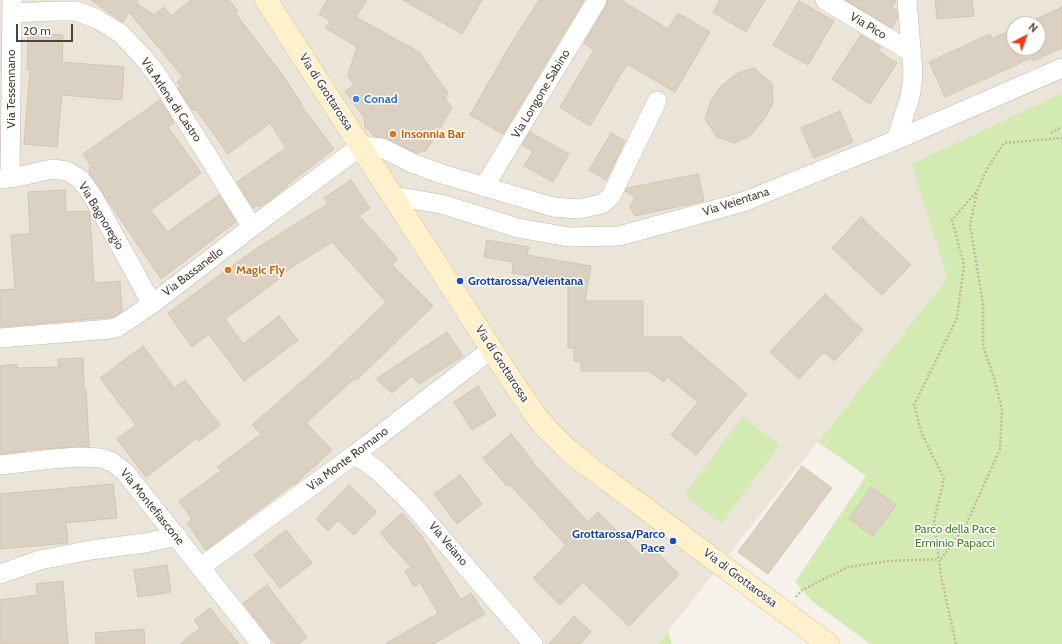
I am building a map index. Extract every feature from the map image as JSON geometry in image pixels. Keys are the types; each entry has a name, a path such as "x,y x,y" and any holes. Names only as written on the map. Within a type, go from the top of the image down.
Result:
{"street":[{"name":"Via di Grottarossa","path":"266,0 536,416 569,451 828,644"},
{"name":"Via Longone Sabino","path":"484,187 597,0"},
{"name":"Via Pico","path":"825,0 911,52"},
{"path":"896,140 910,97 913,72 907,0"},
{"name":"Via Tessennano","path":"5,178 12,6"},
{"name":"Via Arlena di Castro","path":"12,6 56,11 76,11 97,19 120,33 143,57 158,76 252,227"},
{"name":"Via Veientana","path":"393,196 441,204 518,228 569,237 618,236 743,202 896,140 1062,68"},
{"path":"361,146 382,148 412,163 442,174 553,207 579,209 602,204 611,196 657,101"},
{"name":"Via Bassanello","path":"0,338 116,327 152,304 361,146"},
{"name":"Via Bagnoregio","path":"5,178 56,170 67,171 80,179 92,195 152,304"},
{"name":"Via Monte Romano","path":"201,567 354,456 492,349"},
{"name":"Via Veiano","path":"354,456 377,470 419,510 533,644"},
{"name":"Via Montefiascone","path":"0,465 59,458 86,457 106,459 120,467 261,644"},
{"path":"0,574 40,560 91,550 145,543 176,536"}],"path":[{"path":"1050,133 1062,127"},
{"path":"940,559 964,527 1000,449 1002,409 994,378 983,346 983,304 970,225 977,191 988,167 1004,143 1062,138"},
{"path":"956,644 941,576 934,520 944,479 922,434 914,405 957,318 964,266 952,220 977,191"},
{"path":"785,612 802,590 848,568 889,561 940,559"}],"shaded area":[{"path":"0,0 1062,0 1062,93 911,164 947,278 658,644 0,644"}],"green space":[{"name":"Parco della Pace Erminio Papacci","path":"1062,93 1062,644 870,644 813,602 795,582 866,476 818,442 947,278 911,164"},
{"path":"742,417 780,445 721,523 684,495"},
{"path":"668,631 672,644 658,644"}],"building":[{"path":"91,0 138,0 136,3 154,15 164,7 171,16 191,0 229,0 238,11 235,13 284,77 302,105 301,106 334,149 272,198 259,207 258,205 253,208 237,182 286,148 270,123 228,154 199,114 194,109 193,111 178,88 181,87 177,82 183,77 129,12 123,22"},
{"path":"327,0 367,0 356,17 419,52 448,93 445,98 452,108 426,151 416,153 387,138 374,136 365,127 364,117 345,91 354,86 348,75 357,47 326,28 330,21 319,14"},
{"path":"403,0 482,0 462,34"},
{"path":"539,0 584,0 503,134 470,115 512,42"},
{"path":"608,0 621,0 668,29 678,13 710,32 675,92 627,64 590,126 560,107 594,50 584,43"},
{"path":"720,0 765,0 746,32 713,12"},
{"path":"846,0 896,0 892,8 897,10 897,18 892,28"},
{"path":"935,0 972,0 974,16 937,19"},
{"path":"799,1 834,21 808,65 773,45"},
{"path":"1062,7 1062,48 1046,55 1046,16 1042,16"},
{"path":"28,33 63,35 62,62 124,67 122,100 62,95 57,147 24,144 30,70 27,70"},
{"path":"1006,33 1006,56 1044,56 1033,61 1031,58 945,97 929,62 990,34 992,39"},
{"path":"861,35 881,47 878,51 897,63 870,104 832,79"},
{"path":"754,68 772,84 773,103 765,118 750,136 735,143 717,137 705,119 711,101 721,86 738,73"},
{"path":"160,100 174,123 168,127 201,173 151,210 167,232 219,195 236,222 161,279 89,173 89,167 91,166 83,154"},
{"path":"840,111 853,142 814,158 801,128"},
{"path":"530,132 569,154 553,182 524,166 533,151 522,145"},
{"path":"611,133 625,141 606,180 589,170"},
{"path":"698,174 704,201 635,216 630,207 635,197 625,191 627,188"},
{"path":"351,180 370,208 359,216 398,259 392,265 433,306 367,370 356,380 355,378 306,423 332,450 294,485 293,484 206,550 187,523 192,519 179,501 221,471 217,467 261,434 252,425 323,363 386,302 332,242 281,274 283,276 225,319 243,344 279,316 298,340 244,381 209,334 192,347 168,313 257,248 328,204 324,198"},
{"path":"65,190 66,212 88,211 90,215 94,283 120,281 122,311 114,317 0,327 0,290 15,289 11,235 30,234 28,192"},
{"path":"861,217 911,265 882,295 832,248"},
{"path":"487,240 529,247 527,255 591,266 585,301 643,301 643,337 681,337 747,394 696,455 671,435 698,402 667,377 663,382 649,371 581,371 581,362 574,361 574,348 568,348 568,282 512,273 513,262 484,257"},
{"path":"825,294 863,330 834,361 824,352 799,379 770,352"},
{"path":"447,332 463,356 419,384 412,376 392,393 376,379"},
{"path":"143,346 174,388 185,380 220,425 199,441 197,438 146,477 117,439 136,425 100,378"},
{"path":"83,358 89,446 26,450 0,454 0,366 17,364 17,368 59,367 58,359"},
{"path":"478,386 496,415 472,430 454,402"},
{"path":"511,434 534,462 533,463 588,522 598,512 639,553 648,544 679,574 629,626 583,582 560,605 533,578 566,545 509,484 507,486 483,458"},
{"path":"802,466 832,488 768,574 738,552"},
{"path":"460,475 482,504 457,524 434,494"},
{"path":"113,484 117,518 66,523 68,543 0,549 0,494"},
{"path":"349,485 377,512 354,535 338,520 328,531 316,519"},
{"path":"871,487 896,505 873,536 849,519"},
{"path":"402,513 421,535 461,600 471,593 485,614 433,644 385,644 438,613 420,583 414,587 405,571 411,567 380,533"},
{"path":"286,530 312,563 280,588 254,555"},
{"path":"167,565 171,592 138,597 134,570"},
{"path":"63,581 68,644 0,644 0,600 37,595 36,584"},
{"path":"267,585 307,637 298,644 275,644 243,603"},
{"path":"210,608 239,644 180,644 200,628 194,620"},
{"path":"574,616 591,632 580,644 549,644"},
{"path":"144,629 145,644 96,644 95,633"}],"place":[{"name":"Conad","path":"356,99"},
{"name":"Insonnia Bar","path":"393,134"},
{"name":"Magic Fly","path":"228,270"},
{"name":"Grottarossa/Veientana","path":"460,281"},
{"name":"Grottarossa/Parco Pace","path":"673,541"}]}
